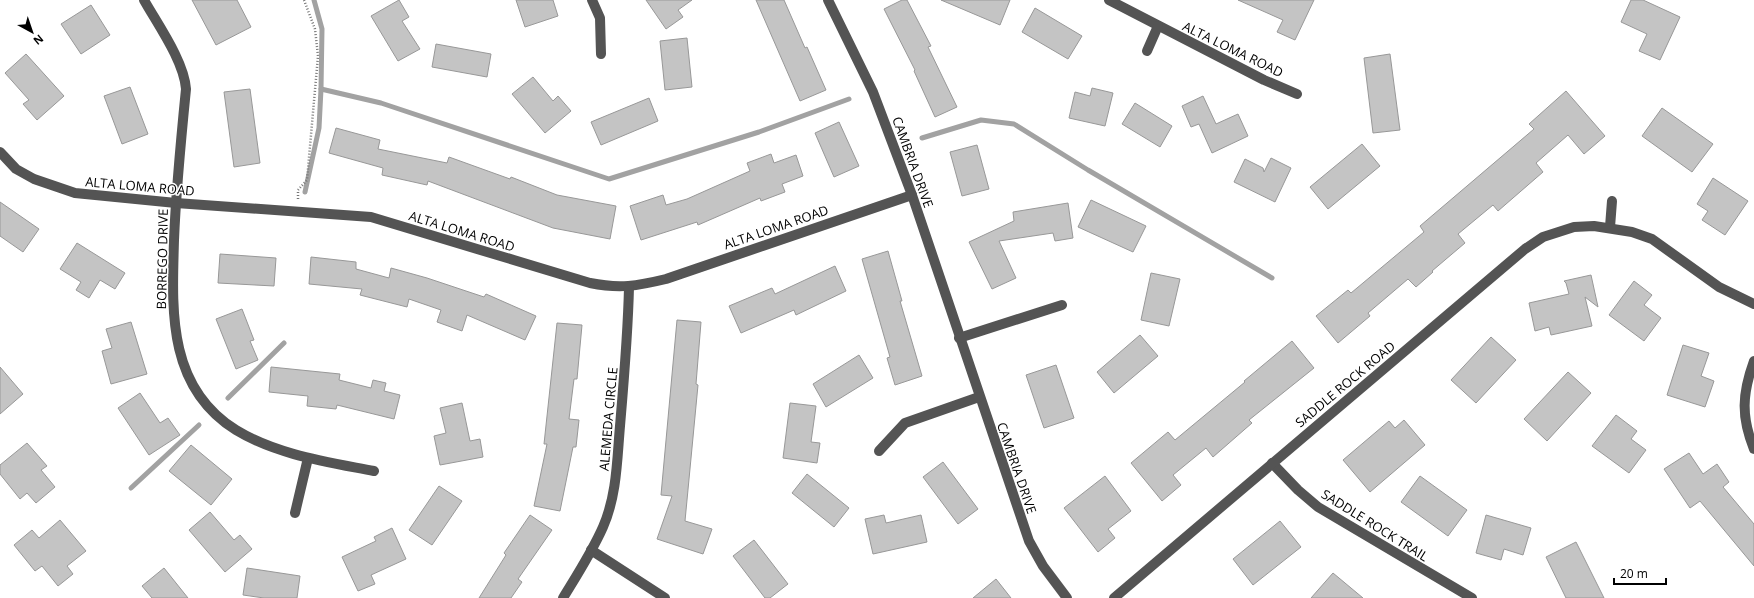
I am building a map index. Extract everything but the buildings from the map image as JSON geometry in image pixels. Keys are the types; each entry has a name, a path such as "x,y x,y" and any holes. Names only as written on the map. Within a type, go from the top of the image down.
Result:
{"street":[{"name":"BORREGO DRIVE","path":"144,0 180,64 185,77 186,89 176,203 172,300 174,328 189,378 199,396 216,414 236,430 267,445 308,458 374,471"},
{"path":"592,0 600,18 601,54"},
{"name":"CAMBRIA DRIVE","path":"828,0 872,92 912,195 959,338 1029,541 1043,566 1067,598"},
{"name":"ALTA LOMA ROAD","path":"1109,0 1264,80 1297,94"},
{"path":"1147,50 1158,26"},
{"name":"ALTA LOMA ROAD","path":"0,152 16,169 34,180 75,193 176,203 371,217 590,283 611,287 629,286 666,279 912,195"},
{"path":"1610,227 1612,201"},
{"name":"SADDLE ROCK ROAD","path":"1114,598 1525,249 1542,237 1574,227 1610,227 1632,232 1652,239 1719,287 1754,304"},
{"name":"ALEMEDA CIRCLE","path":"563,598 591,550 603,526 612,502 616,478 628,335 629,286"},
{"path":"959,338 1062,305"},
{"path":"1754,361 1745,397 1744,417 1748,434 1754,449"},
{"path":"880,451 905,423 979,397"},
{"path":"295,513 308,458"},
{"name":"SADDLE ROCK TRAIL","path":"1272,463 1298,490 1318,507 1472,598"},
{"path":"591,550 666,598"}],"path":[{"path":"299,212 298,190 307,180 318,56 314,29 304,0"}],"waterway":[{"path":"305,192 319,128 321,89 322,29 314,0"},
{"path":"321,89 381,103 609,179 759,132 849,99"},
{"path":"922,138 981,120 1014,124 1088,170 1272,278"},
{"path":"228,398 284,343"},
{"path":"131,488 199,425"}]}
